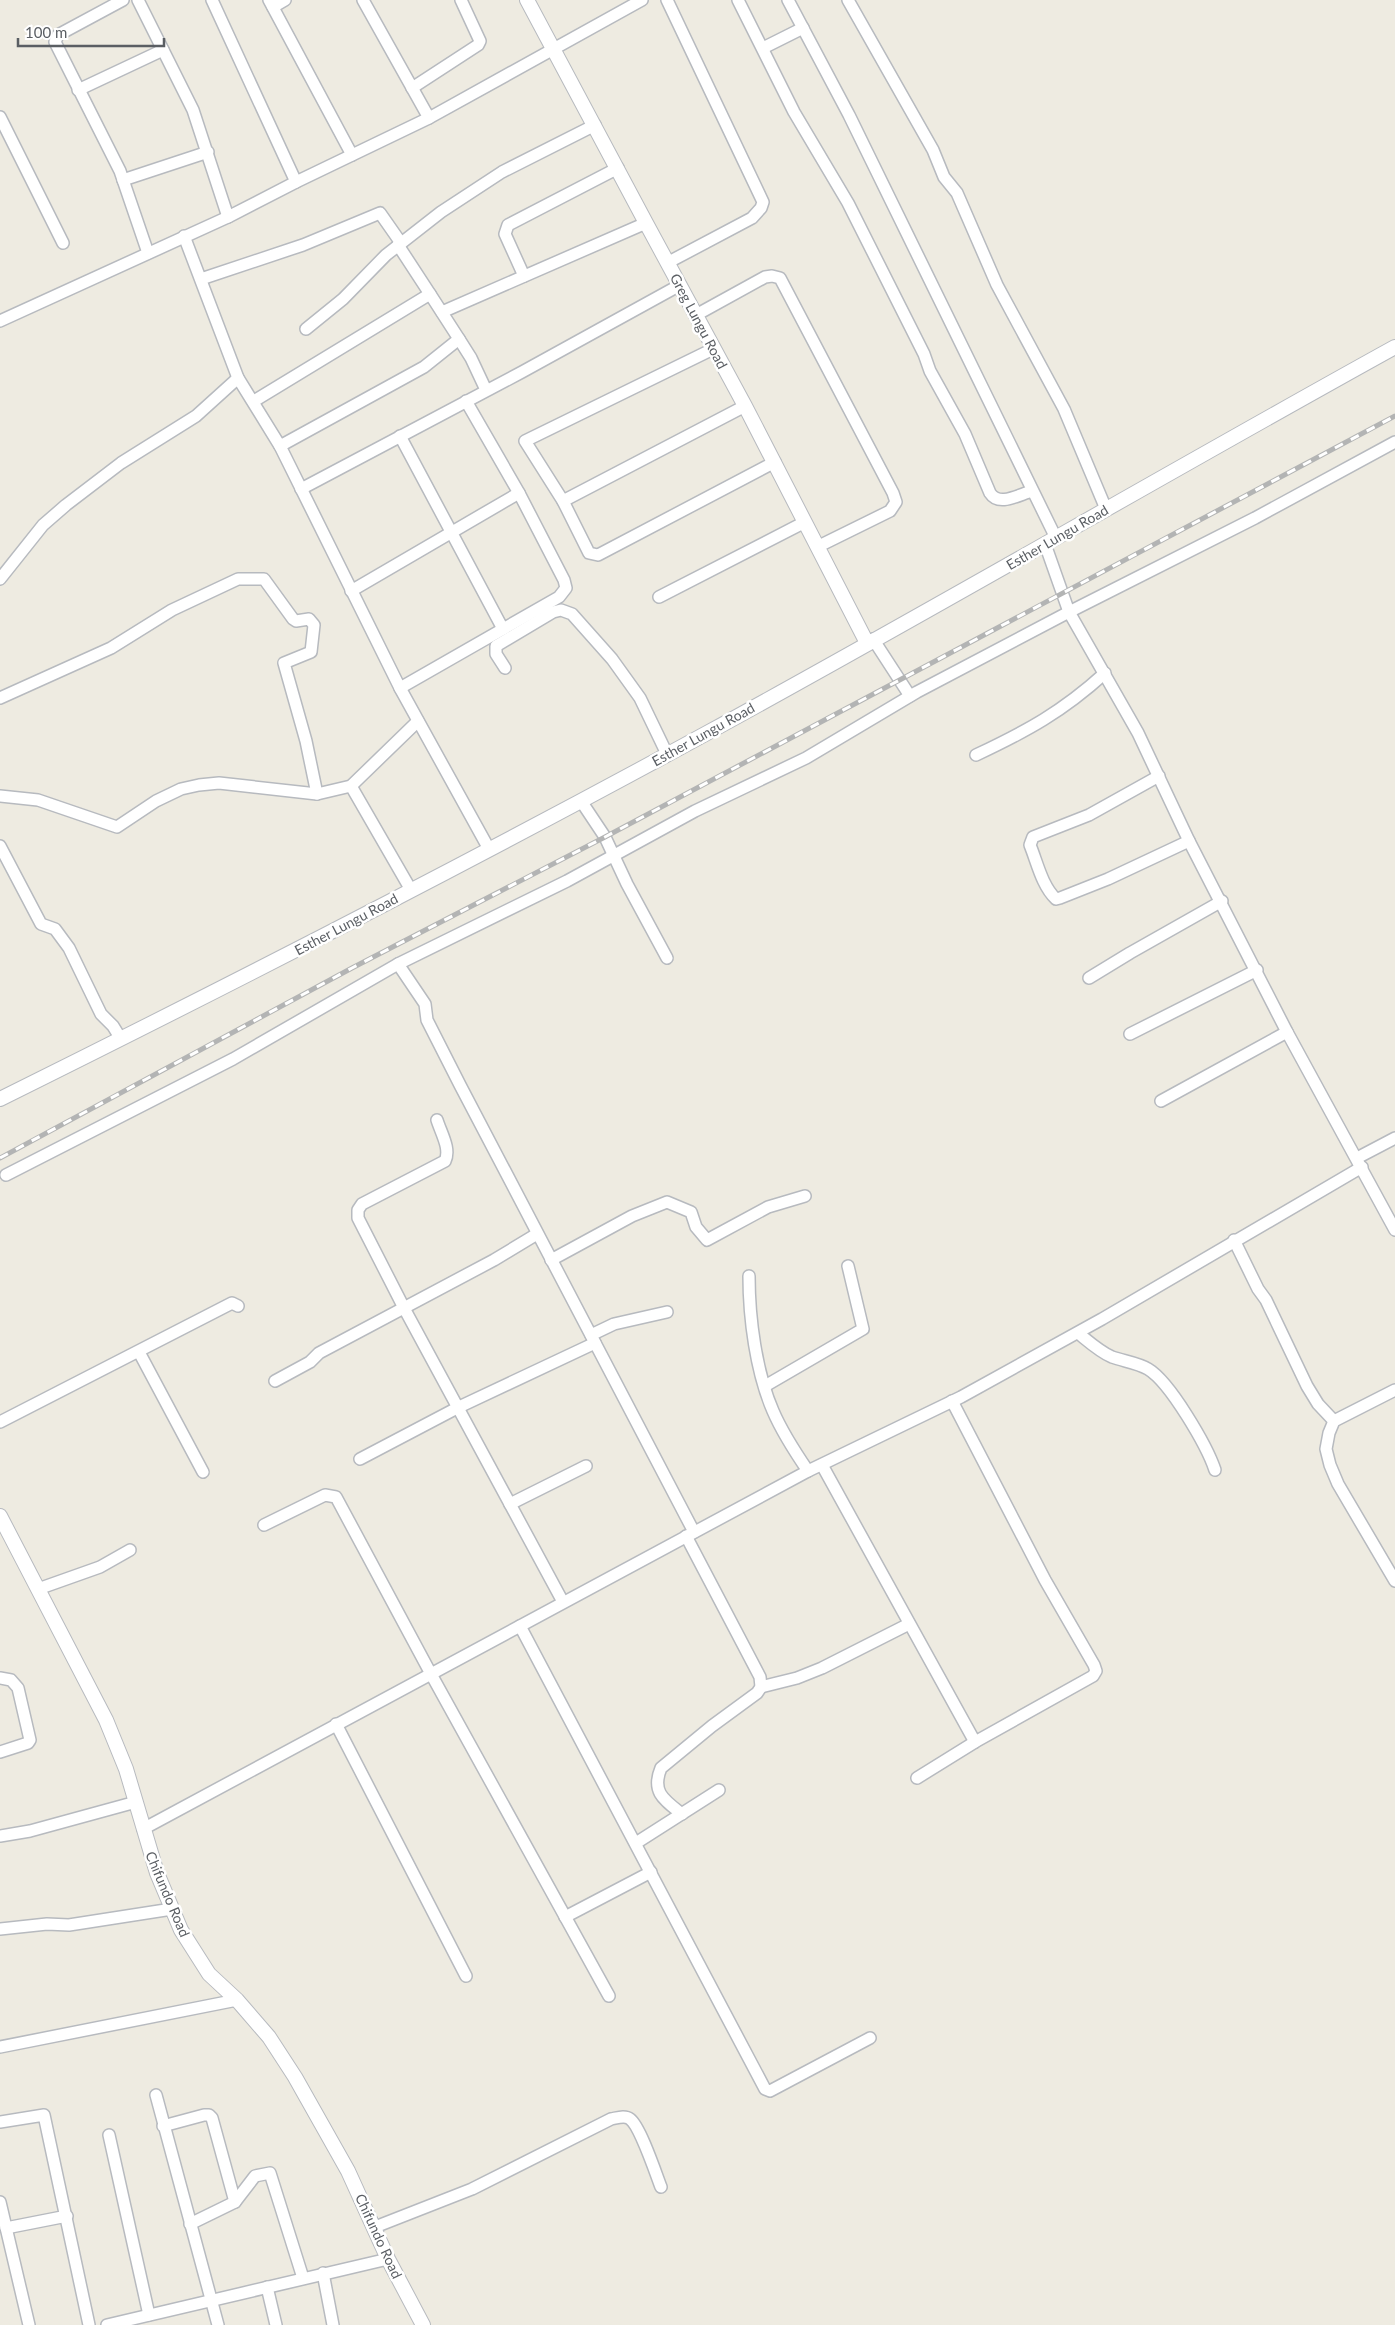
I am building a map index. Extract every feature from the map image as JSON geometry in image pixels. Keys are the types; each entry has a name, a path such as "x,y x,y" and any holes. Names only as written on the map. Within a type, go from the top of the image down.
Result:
{"street":[{"path":"123,0 55,38 78,90 123,180 148,253"},
{"path":"138,0 193,110 228,217"},
{"path":"212,0 296,182"},
{"path":"285,0 271,4 352,156"},
{"path":"363,0 429,118"},
{"path":"412,88 480,42 461,0"},
{"name":"Greg Lungu Road","path":"528,0 667,263 746,406 817,547 870,641"},
{"path":"0,321 228,217 429,118 642,0"},
{"path":"667,0 763,202 761,208 752,218 667,263"},
{"path":"738,0 794,112 848,203 924,354 930,371 951,406 993,499 999,501 1032,491"},
{"path":"788,0 849,116 1032,491 1050,541 1069,612 1134,724 1189,841 1222,901 1288,1032 1395,1230"},
{"path":"848,0 933,150 944,177 957,193 997,285 1064,409 1106,509"},
{"path":"763,48 803,28"},
{"path":"78,90 163,50"},
{"path":"0,117 63,243"},
{"path":"306,329 343,299 366,273 399,244 441,212 502,172 595,125"},
{"path":"123,180 208,152"},
{"path":"524,276 505,234 508,225 618,168"},
{"path":"201,279 303,245 380,213 471,358 486,390"},
{"path":"442,312 646,223"},
{"path":"184,236 238,378 254,401 280,446 400,688 489,849"},
{"path":"696,315 765,277 780,278 893,493 896,502 890,511 817,547"},
{"path":"301,489 680,284"},
{"path":"254,401 430,294"},
{"path":"280,446 424,367 459,339"},
{"name":"Esther Lungu Road","path":"0,1099 352,922 581,801 1395,347"},
{"path":"714,349 525,441 562,501 590,553 598,555 775,462"},
{"path":"0,579 43,525 66,505 121,464 196,416 238,378"},
{"path":"400,688 559,597 566,588 564,580 519,494 466,401"},
{"path":"562,501 746,406"},
{"path":"400,436 504,629"},
{"path":"6,1176 233,1059 398,964 615,855 695,811 806,758 910,696 1069,612 1255,518 1395,442"},
{"path":"351,591 519,494"},
{"path":"659,597 805,522"},
{"path":"0,698 111,648 172,610 238,579 264,579 293,619 309,620 314,625 311,652 284,663 306,741 317,794"},
{"path":"505,668 496,654 496,646 553,612 567,611 572,614 612,659 640,698 667,754"},
{"path":"870,641 910,696"},
{"path":"976,755 1044,722 1105,673"},
{"path":"0,796 38,800 117,827 156,801 181,789 199,785 219,783 317,794 351,786 418,721"},
{"path":"1159,776 1089,815 1033,836 1030,845 1045,881 1053,896 1056,899 1060,898 1108,879 1189,841"},
{"path":"351,786 411,890"},
{"path":"581,801 606,837 627,884 667,958"},
{"path":"0,846 40,924 55,929 69,948 101,1014 113,1026 121,1039"},
{"path":"1089,978 1137,948 1222,901"},
{"path":"398,964 425,1004 427,1020 593,1339 760,1677 761,1687 757,1693 712,1726 662,1768 657,1778 657,1787 666,1802 682,1814"},
{"path":"1130,1034 1256,970"},
{"path":"1161,1100 1288,1032"},
{"path":"437,1120 447,1149 448,1155 445,1161 362,1204 358,1210 358,1218 404,1308 563,1602"},
{"path":"143,1829 808,1471 952,1401 1078,1333 1234,1240 1359,1163 1395,1138"},
{"path":"551,1260 608,1228 667,1202 690,1212 696,1227 707,1240 768,1207 805,1196"},
{"path":"275,1381 310,1362 319,1353 494,1260 537,1234"},
{"path":"1234,1240 1258,1289 1266,1300 1307,1386 1318,1404 1334,1421"},
{"path":"765,1386 863,1329 848,1266"},
{"path":"749,1276 752,1329 765,1386 774,1412 808,1471"},
{"path":"0,1422 232,1303 238,1306"},
{"path":"360,1459 593,1339 614,1324 667,1312"},
{"path":"1078,1333 1110,1356 1149,1369 1166,1387 1182,1409 1216,1470"},
{"path":"139,1352 203,1472"},
{"path":"1395,1390 1334,1421 1329,1433 1326,1449 1338,1484 1395,1581"},
{"path":"918,1778 975,1742 1094,1676 1096,1671 1094,1664 1004,1504 952,1401"},
{"path":"822,1465 975,1742"},
{"path":"510,1504 586,1466"},
{"path":"264,1526 325,1495 336,1497 431,1674 609,1996"},
{"name":"Chifundo Road","path":"0,1516 106,1720 126,1769 157,1873 181,1930 209,1974 237,2000 269,2037 295,2077 348,2171 388,2259 423,2325"},
{"path":"38,1589 100,1567 130,1550"},
{"path":"761,1687 797,1678 822,1668 909,1624"},
{"path":"520,1626 765,2089 770,2090 870,2038"},
{"path":"0,1678 8,1678 18,1688 30,1740 28,1743 0,1752"},
{"path":"336,1724 466,1976"},
{"path":"636,1843 719,1790"},
{"path":"0,1836 30,1831 136,1802"},
{"path":"565,1917 651,1872"},
{"path":"0,1930 47,1924 69,1925 172,1909"},
{"path":"0,2047 237,2000"},
{"path":"156,2095 218,2325"},
{"path":"0,2122 44,2114 89,2325"},
{"path":"163,2126 204,2115 209,2115 212,2118 235,2202"},
{"path":"375,2227 472,2189 611,2119 623,2116 631,2119 638,2130 661,2188"},
{"path":"110,2135 148,2319"},
{"path":"190,2224 235,2202 254,2176 270,2173 303,2278"},
{"path":"0,2202 29,2325"},
{"path":"6,2228 67,2216"},
{"path":"107,2325 148,2319 210,2300 388,2259"},
{"path":"323,2273 333,2325"},
{"path":"267,2287 276,2325"}],"railway":[{"path":"0,1158 352,968 605,837 1395,416"}]}
